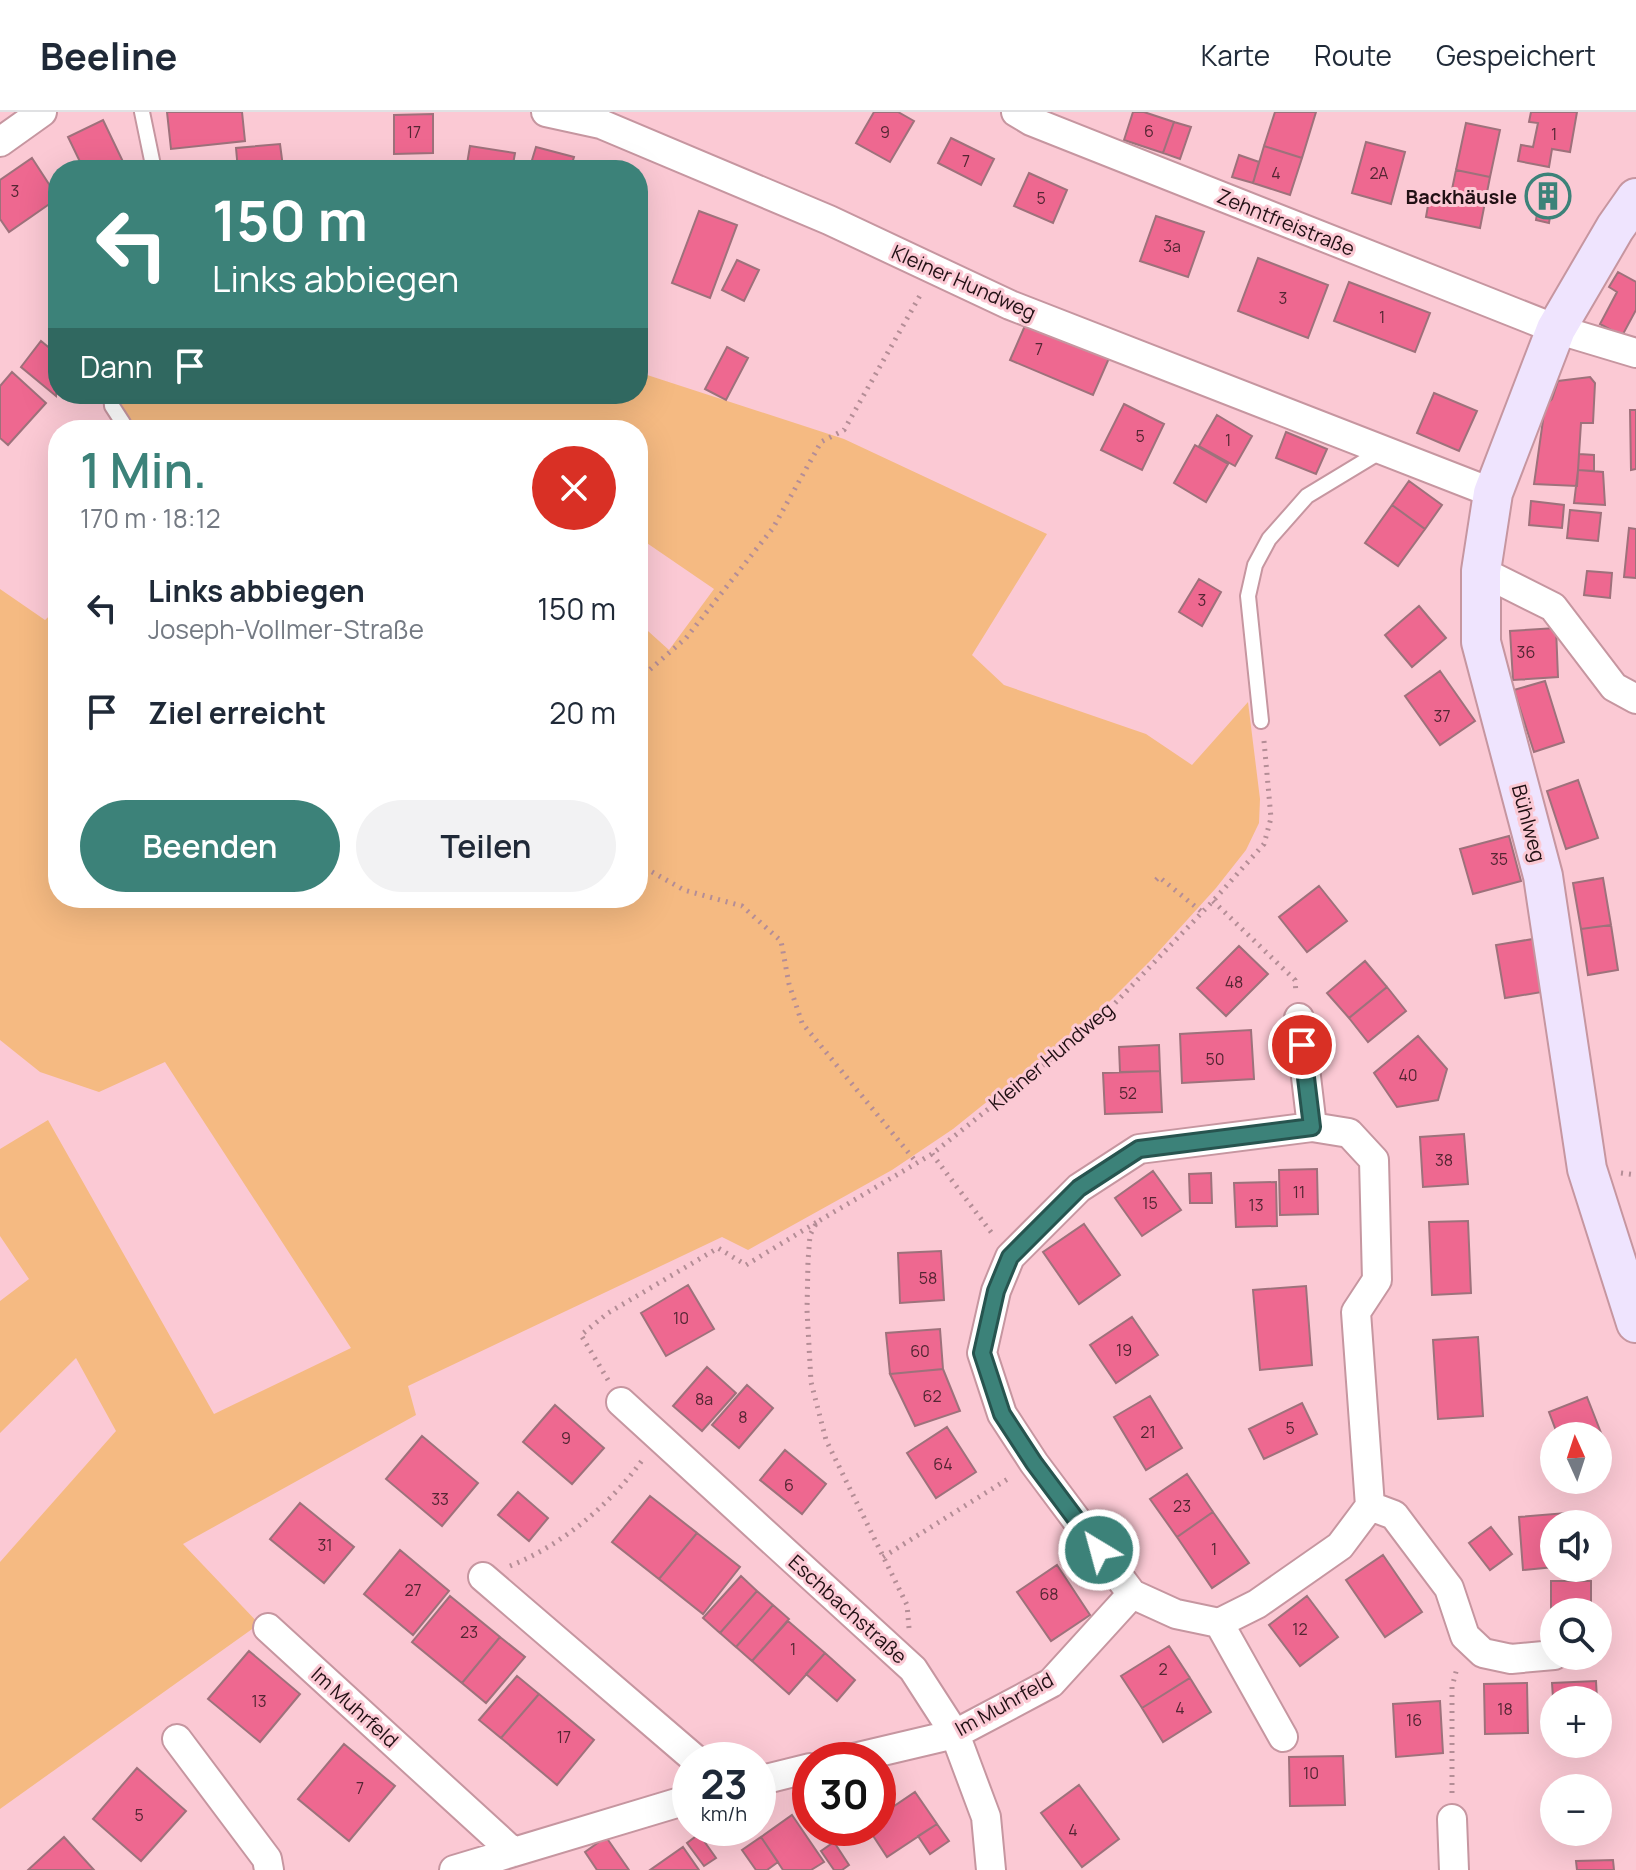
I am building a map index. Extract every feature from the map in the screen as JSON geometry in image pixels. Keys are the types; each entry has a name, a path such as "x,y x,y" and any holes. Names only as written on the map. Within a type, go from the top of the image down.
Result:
{"street":[{"path":"0,142 42,112"},
{"name":"Kleiner Hundweg","path":"546,112 601,124 829,220 1010,305 1493,493"},
{"name":"Zehntfreistraße","path":"1016,112 1031,121 1556,329 1636,353"},
{"name":"Bühlweg","path":"1636,198 1556,329 1493,493 1481,571 1481,642 1543,876 1587,1169 1636,1323"},
{"path":"1481,571 1553,607 1614,687 1636,699"},
{"path":"1299,1018 1312,1127"},
{"path":"1312,1127 1349,1133 1374,1160 1377,1280 1356,1312 1370,1506 1340,1546 1257,1604 1219,1623 1176,1614 1132,1594 1034,1463 1002,1414 982,1353 996,1291 1010,1257 1079,1188 1139,1149 1312,1127"},
{"name":"Eschbachstraße","path":"621,1402 913,1669 955,1734 986,1817 991,1870"},
{"path":"1370,1506 1394,1515 1449,1588 1465,1636 1483,1653 1511,1659 1540,1656"},
{"path":"483,1577 675,1742"},
{"name":"Im Muhrfeld","path":"896,1748 955,1734 1051,1683 1132,1594"},
{"path":"1219,1623 1283,1737"},
{"name":"Im Muhrfeld","path":"268,1628 513,1852"},
{"path":"177,1739 267,1859 269,1870"},
{"path":"454,1870 672,1804"},
{"path":"1452,1819 1454,1870"}],"lane":[{"path":"142,112 152,160"},
{"path":"1261,721 1248,596 1255,565 1269,539 1307,496 1383,450"}],"path":[{"path":"648,671 686,638 773,528 821,442 844,430 934,270"},
{"name":"Kleiner Hundweg","path":"621,1402 581,1335 608,1313 718,1248 746,1265 932,1154 1097,1022 1213,901 1264,844 1271,818 1261,721"},
{"path":"648,870 684,890 742,906 781,941 789,984 802,1023 917,1163"},
{"path":"1156,880 1159,877 1202,912"},
{"path":"1213,901 1295,980 1299,1018"},
{"path":"932,1154 1010,1257"},
{"path":"817,1222 810,1235 808,1261 811,1382 826,1440 907,1605 913,1669"},
{"path":"483,1577 535,1556 582,1525 635,1470 659,1437"},
{"path":"883,1557 1034,1463"},
{"path":"1452,1819 1452,1687 1465,1636"}],"shaded area":[{"path":"648,375 844,439 1047,534 972,655 1004,685 1146,734 1192,765 1248,702 1260,799 1259,823 1246,850 1216,888 1100,1011 953,1129 892,1170 748,1250 722,1237 408,1386 416,1415 183,1544 259,1624 0,1809 0,1562 116,1431 76,1358 0,1433 0,1301 29,1279 0,1236 0,1149 48,1120 214,1414 351,1348 165,1062 99,1092 40,1072 0,1040 0,589 45,620 48,617 48,908 648,908 648,631 669,650 714,589 648,544 648,420 126,420 118,404 648,404"}],"building":[{"path":"167,112 242,112 245,141 171,149"},
{"path":"874,112 898,112 914,121 890,162 856,143"},
{"path":"1133,112 1144,112 1174,122 1163,153 1124,140"},
{"path":"1275,112 1316,112 1302,158 1264,146"},
{"path":"1531,112 1577,112 1570,152 1552,149 1549,167 1518,161 1521,145 1533,147 1538,123 1529,122"},
{"path":"433,114 433,153 394,154 394,115"},
{"path":"103,120 122,160 79,160 68,137"},
{"path":"1174,122 1191,127 1180,159 1163,153"},
{"path":"1466,123 1500,130 1490,177 1456,170"},
{"path":"951,138 994,159 981,185 938,163"},
{"path":"1366,142 1405,152 1391,204 1352,193"},
{"path":"280,144 282,160 237,160 236,148"},
{"path":"470,146 515,153 514,160 468,160"},
{"path":"1264,146 1302,158 1290,195 1253,183"},
{"path":"536,147 574,157 573,160 532,160"},
{"path":"1239,155 1259,162 1253,183 1232,177"},
{"path":"32,158 48,183 48,205 9,232 0,219 0,180"},
{"path":"1456,170 1490,177 1480,228 1426,217 1430,194 1450,199"},
{"path":"1029,173 1067,190 1053,223 1014,206"},
{"name":"Backhäusle","path":"1539,181 1561,184 1557,211 1551,211 1549,223 1536,220 1538,208 1534,208"},
{"path":"699,211 737,225 710,298 672,283"},
{"path":"1156,216 1204,232 1188,277 1140,261"},
{"path":"1258,258 1328,285 1308,338 1238,311"},
{"path":"737,260 759,270 744,301 722,290"},
{"path":"1618,272 1636,282 1636,310 1622,336 1600,324 1617,292 1609,287"},
{"path":"1349,282 1430,313 1415,352 1334,321"},
{"path":"1027,321 1110,356 1093,395 1010,360"},
{"path":"41,341 48,347 48,389 21,367"},
{"path":"727,347 748,358 726,400 705,389"},
{"path":"12,372 46,403 8,445 0,438 0,386"},
{"path":"1590,377 1595,383 1593,423 1581,423 1577,486 1534,484 1545,406 1552,399 1558,381"},
{"path":"1434,393 1477,411 1459,451 1417,433"},
{"path":"1124,404 1164,424 1142,470 1101,450"},
{"path":"1630,410 1636,410 1636,469 1631,470"},
{"path":"1217,415 1252,436 1235,466 1199,446"},
{"path":"1286,432 1327,449 1316,474 1276,458"},
{"path":"1195,445 1228,464 1206,502 1174,483"},
{"path":"1579,454 1594,455 1594,471 1578,470"},
{"path":"1578,470 1603,472 1605,505 1574,503"},
{"path":"1409,481 1442,505 1425,529 1392,505"},
{"path":"1531,501 1564,505 1562,528 1529,525"},
{"path":"1392,505 1425,529 1398,566 1365,543"},
{"path":"1570,510 1601,513 1598,541 1567,538"},
{"path":"1629,528 1636,529 1636,578 1624,577"},
{"path":"1587,571 1612,573 1610,598 1584,595"},
{"path":"1199,579 1221,592 1202,626 1179,612"},
{"path":"1419,606 1446,638 1412,667 1385,635"},
{"path":"1556,628 1558,677 1513,680 1510,631"},
{"path":"1440,671 1475,721 1440,745 1405,696"},
{"path":"1545,681 1564,742 1534,752 1514,690"},
{"path":"1578,780 1598,838 1566,849 1547,791"},
{"path":"1509,836 1521,881 1473,894 1460,849"},
{"path":"1603,878 1611,925 1581,929 1573,883"},
{"path":"1319,886 1347,921 1307,952 1279,917"},
{"path":"1611,925 1618,970 1588,975 1581,929"},
{"path":"1533,939 1542,992 1505,998 1496,945"},
{"path":"1239,946 1268,974 1226,1016 1197,988"},
{"path":"1365,961 1387,987 1349,1018 1327,993"},
{"path":"1387,987 1406,1011 1368,1042 1349,1018"},
{"path":"1251,1030 1254,1079 1182,1083 1180,1034"},
{"path":"1418,1036 1447,1069 1438,1100 1397,1107 1374,1073"},
{"path":"1159,1045 1160,1071 1120,1072 1119,1047"},
{"path":"1160,1071 1162,1112 1105,1114 1103,1073"},
{"path":"1464,1134 1468,1184 1423,1187 1420,1137"},
{"path":"1317,1169 1318,1214 1280,1215 1279,1170"},
{"path":"1153,1171 1181,1210 1142,1236 1115,1198"},
{"path":"1211,1173 1212,1203 1190,1203 1189,1174"},
{"path":"1276,1182 1277,1226 1236,1227 1234,1183"},
{"path":"1468,1221 1471,1293 1432,1295 1429,1222"},
{"path":"1084,1224 1120,1275 1079,1304 1043,1252"},
{"path":"941,1251 944,1300 900,1303 898,1253"},
{"path":"688,1285 714,1329 666,1356 641,1313"},
{"path":"1306,1286 1312,1365 1260,1370 1253,1290"},
{"path":"1132,1317 1158,1355 1116,1383 1090,1345"},
{"path":"940,1329 943,1369 890,1374 886,1333"},
{"path":"1478,1337 1483,1416 1438,1419 1433,1340"},
{"path":"707,1367 736,1393 702,1431 673,1406"},
{"path":"943,1369 960,1411 915,1426 890,1374"},
{"path":"747,1385 773,1408 739,1448 712,1425"},
{"path":"1150,1396 1182,1448 1146,1470 1114,1417"},
{"path":"1587,1397 1597,1422 1553,1422 1549,1412"},
{"path":"1302,1403 1317,1434 1264,1459 1249,1429"},
{"path":"555,1405 604,1448 572,1484 523,1442"},
{"path":"947,1427 976,1472 936,1498 907,1453"},
{"path":"422,1436 478,1483 442,1526 386,1479"},
{"path":"785,1450 826,1484 802,1514 760,1480"},
{"path":"1187,1474 1213,1512 1177,1537 1150,1499"},
{"path":"518,1492 548,1518 529,1541 498,1515"},
{"path":"650,1496 697,1533 659,1579 612,1542"},
{"path":"300,1503 354,1547 324,1583 270,1539"},
{"path":"1213,1512 1249,1563 1212,1588 1177,1537"},
{"path":"1540,1515 1540,1568 1523,1570 1519,1517"},
{"path":"1491,1527 1512,1554 1490,1570 1469,1543"},
{"path":"697,1533 740,1567 703,1614 659,1579"},
{"path":"400,1550 449,1591 413,1635 364,1594"},
{"path":"1383,1555 1422,1612 1385,1637 1346,1580"},
{"path":"1057,1565 1090,1615 1051,1641 1017,1592"},
{"path":"741,1576 757,1591 720,1633 703,1618"},
{"path":"1551,1582 1591,1582 1591,1598 1551,1598"},
{"path":"757,1591 773,1605 736,1647 720,1633"},
{"path":"450,1596 500,1637 462,1683 412,1642"},
{"path":"1307,1596 1338,1637 1300,1666 1269,1625"},
{"path":"773,1605 789,1619 752,1661 736,1647"},
{"path":"788,1621 825,1653 789,1694 752,1661"},
{"path":"500,1637 525,1657 486,1703 462,1683"},
{"path":"1169,1646 1190,1678 1142,1708 1121,1676"},
{"path":"249,1651 300,1694 260,1742 208,1699"},
{"path":"825,1653 855,1680 837,1701 806,1674"},
{"path":"517,1676 539,1694 501,1738 479,1720"},
{"path":"1190,1678 1211,1712 1163,1742 1142,1708"},
{"path":"1596,1681 1596,1686 1552,1686 1552,1683"},
{"path":"1527,1683 1528,1733 1485,1734 1484,1684"},
{"path":"539,1694 594,1740 557,1785 501,1738"},
{"path":"1440,1701 1443,1753 1396,1757 1393,1704"},
{"path":"344,1744 395,1786 349,1841 298,1799"},
{"path":"1343,1756 1345,1805 1290,1806 1289,1757"},
{"path":"137,1768 186,1811 141,1861 93,1819"},
{"path":"1079,1785 1119,1839 1082,1867 1041,1813"},
{"path":"915,1792 937,1824 887,1857 880,1846 896,1846 896,1805"},
{"path":"792,1815 792,1846 813,1846 824,1862 811,1870 783,1870 767,1846 776,1846 776,1826"},
{"path":"937,1824 949,1841 930,1854 918,1836"},
{"path":"64,1837 94,1870 28,1870"},
{"path":"606,1837 629,1870 597,1870 585,1852"},
{"path":"689,1846 708,1846 716,1858 704,1866"},
{"path":"748,1846 767,1846 778,1862 767,1870 756,1870 742,1850"},
{"path":"828,1846 837,1846 849,1865 842,1870 834,1870 821,1851"},
{"path":"683,1847 699,1870 650,1870"},
{"path":"1613,1860 1614,1870 1577,1870 1576,1861"}],"place":[{"name":"Backhäusle","path":"1548,196"}],"route":[{"path":"1099,1550 1034,1463 1002,1414 982,1353 996,1291 1010,1257 1079,1188 1139,1149 1312,1127 1302,1045"}]}
